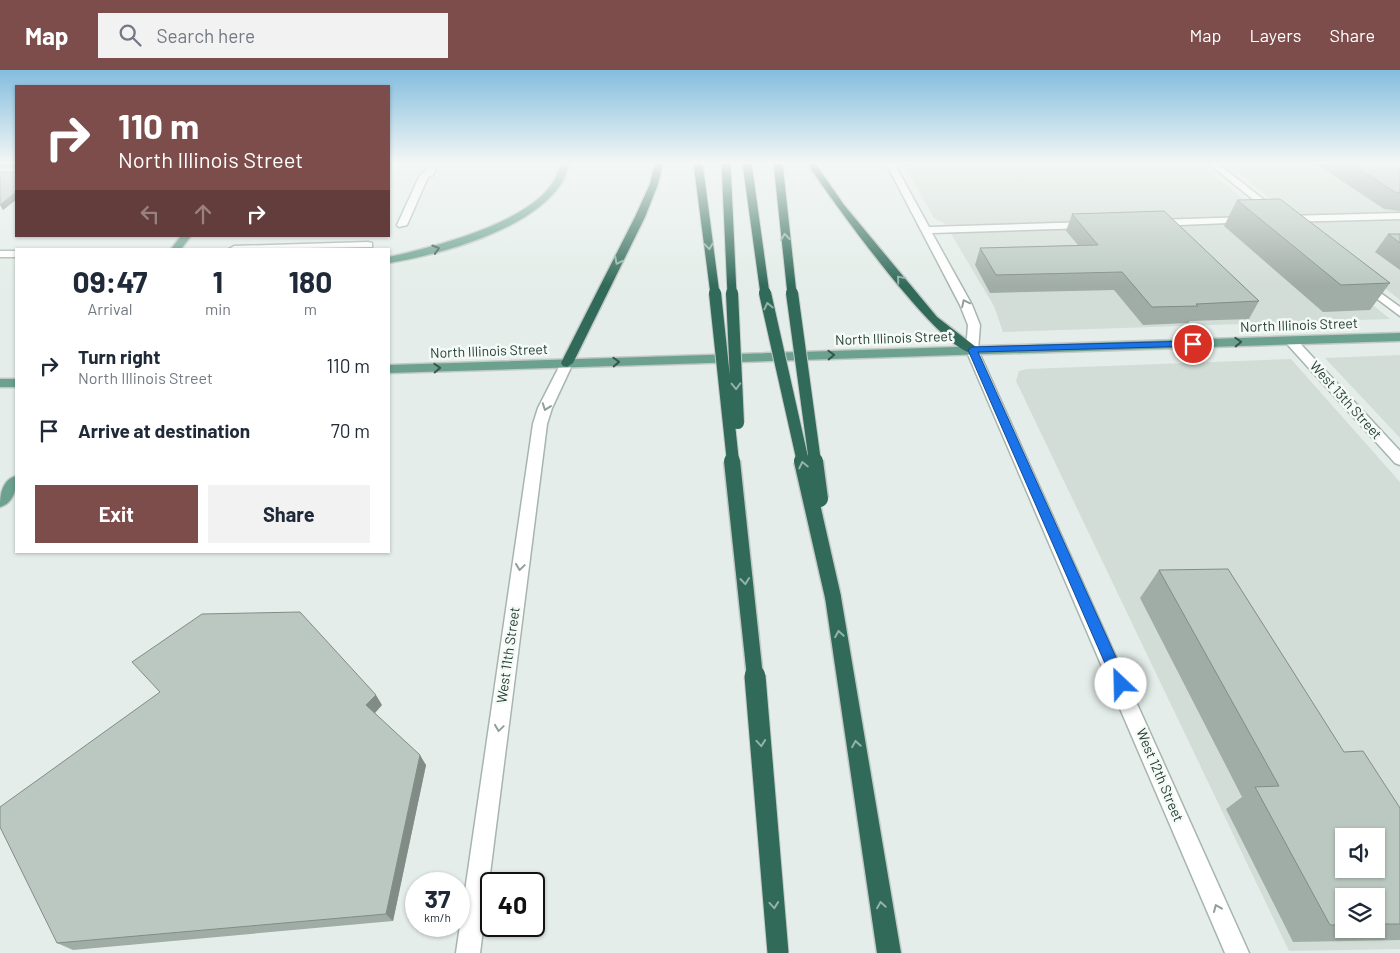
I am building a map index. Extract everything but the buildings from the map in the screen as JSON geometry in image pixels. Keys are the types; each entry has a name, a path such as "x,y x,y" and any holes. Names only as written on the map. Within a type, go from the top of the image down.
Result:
{"highway":[{"path":"567,363 645,204"},
{"path":"704,204 754,664 778,953"},
{"path":"729,204 742,550"},
{"path":"753,204 765,296 834,597"},
{"path":"782,204 834,597 888,953"},
{"path":"838,204 936,322 972,350"}],"main road":[{"path":"390,260 455,243 510,220 533,204"},
{"path":"177,248 185,237"},
{"name":"North Illinois Street","path":"390,369 1400,337"},
{"path":"0,383 15,383"},
{"path":"0,502 15,482"}],"street":[{"path":"402,225 411,204"},
{"name":"West 12th Street","path":"913,204 970,314 974,325 972,350 1142,733 1236,953"},
{"path":"1264,204 1296,230"},
{"path":"1145,223 1400,216"},
{"path":"927,230 1098,224"},
{"path":"304,247 310,237"},
{"path":"269,248 368,245"},
{"path":"0,254 15,254"},
{"path":"1354,276 1400,312"},
{"name":"West 13th Street","path":"1291,341 1400,460"},
{"name":"West 11th Street","path":"468,953 539,432 545,408 567,363"}],"shaded area":[{"path":"926,204 1249,204 1390,319 1003,332 994,306 944,223 934,218"},
{"path":"1277,204 1400,204 1400,300"},
{"path":"1400,355 1400,438 1325,358"},
{"path":"1291,359 1400,482 1400,949 1289,951 1016,381 1019,371 1027,369"}],"route":[{"path":"1121,684 972,350 1193,344"}]}
